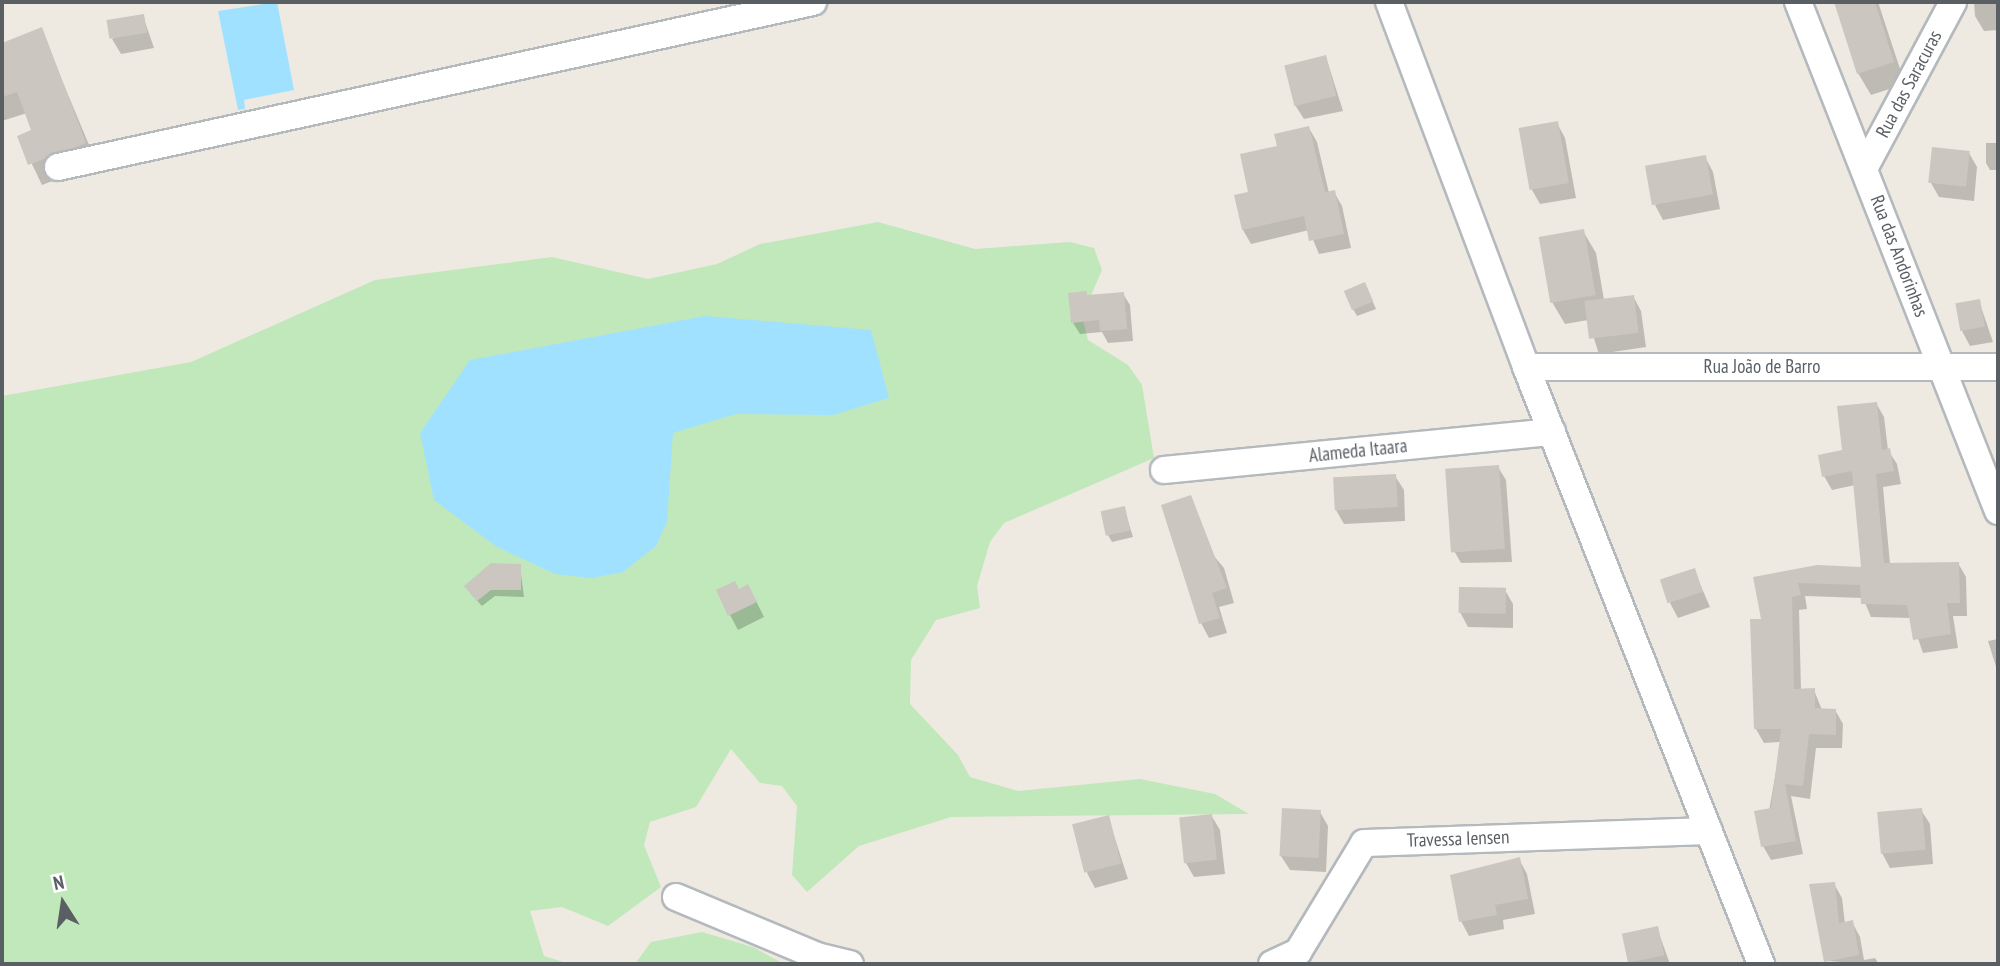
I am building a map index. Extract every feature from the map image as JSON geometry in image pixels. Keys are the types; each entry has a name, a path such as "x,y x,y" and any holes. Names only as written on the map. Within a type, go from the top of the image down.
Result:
{"street":[{"path":"58,167 813,2"},
{"path":"1389,2 1526,367 1761,964"},
{"name":"Rua das Andorinhas","path":"1798,2 1998,511"},
{"name":"Rua das Saracuras","path":"1865,167 1953,2"},
{"name":"Rua João de Barro","path":"1526,367 1998,366"},
{"name":"Alameda Itaara","path":"1164,470 1552,432"},
{"name":"Travessa Iensen","path":"1272,964 1298,952 1364,842 1709,831"},
{"path":"676,897 817,956 850,964"}],"green space":[{"path":"878,222 975,249 1070,242 1094,248 1102,270 1082,316 1088,340 1128,365 1142,385 1154,458 1004,523 990,542 977,586 980,608 936,620 911,660 910,704 958,755 970,777 1018,791 1140,779 1215,794 1249,814 951,817 859,846 807,892 792,875 797,806 782,786 760,783 731,749 696,807 650,822 644,845 661,887 608,926 562,907 530,911 544,956 570,964 2,964 2,396 191,362 375,280 552,257 648,279 717,264 760,244"},
{"path":"702,932 753,947 784,964 635,964 651,942"}],"water":[{"path":"277,2 294,90 244,100 245,109 238,110 218,11"},
{"path":"705,316 871,330 889,398 833,415 736,414 673,433 667,522 656,546 623,572 592,578 555,574 497,547 434,500 420,433 470,360"}],"building":[{"path":"1834,2 1875,2 1894,62 1857,74"},
{"path":"144,14 147,33 109,39 106,20"},
{"path":"42,27 86,143 28,165 17,136 31,130 17,92 2,97 2,43"},
{"path":"1326,55 1336,96 1294,106 1284,65"},
{"path":"1558,121 1569,183 1530,190 1519,128"},
{"path":"1309,126 1325,192 1335,190 1344,234 1309,241 1304,216 1242,230 1234,195 1248,192 1240,154 1277,146 1274,134"},
{"path":"1932,147 1970,151 1966,187 1928,183"},
{"path":"1706,155 1713,194 1652,205 1645,166"},
{"path":"1584,229 1596,295 1550,303 1539,237"},
{"path":"1365,282 1373,301 1352,310 1344,291"},
{"path":"1087,291 1087,295 1124,292 1127,329 1100,331 1099,320 1071,323 1068,293"},
{"path":"1634,295 1639,333 1589,339 1584,301"},
{"path":"1980,299 1985,327 1960,331 1955,303"},
{"path":"1877,402 1882,450 1890,448 1894,471 1876,474 1884,563 1959,562 1960,603 1947,603 1951,634 1913,640 1907,605 1861,604 1860,585 1798,583 1801,595 1792,597 1794,689 1815,688 1815,708 1836,709 1836,735 1809,734 1803,786 1785,784 1796,841 1761,847 1754,811 1771,808 1781,729 1754,729 1750,619 1761,619 1753,577 1817,565 1861,567 1852,471 1822,477 1818,455 1842,450 1837,406"},
{"path":"1499,465 1505,549 1451,553 1445,469"},
{"path":"1396,474 1398,507 1335,510 1333,477"},
{"path":"1191,495 1227,588 1212,593 1220,618 1199,624 1161,505"},
{"path":"1125,506 1130,530 1106,536 1101,511"},
{"path":"491,563 521,564 521,590 491,590 477,601 464,586"},
{"path":"1695,568 1703,592 1668,603 1660,579"},
{"path":"735,581 739,589 748,584 757,602 728,616 716,590"},
{"path":"1459,587 1506,588 1506,614 1459,613"},
{"path":"1282,808 1321,810 1318,858 1279,856"},
{"path":"1922,808 1926,850 1881,854 1877,812"},
{"path":"1212,814 1217,860 1184,863 1179,817"},
{"path":"1109,815 1121,864 1084,873 1072,824"},
{"path":"1520,857 1528,899 1495,905 1497,915 1459,922 1450,875"},
{"path":"1835,882 1839,923 1853,920 1859,955 1824,962 1809,884"},
{"path":"1658,926 1664,955 1628,963 1622,934"}]}
